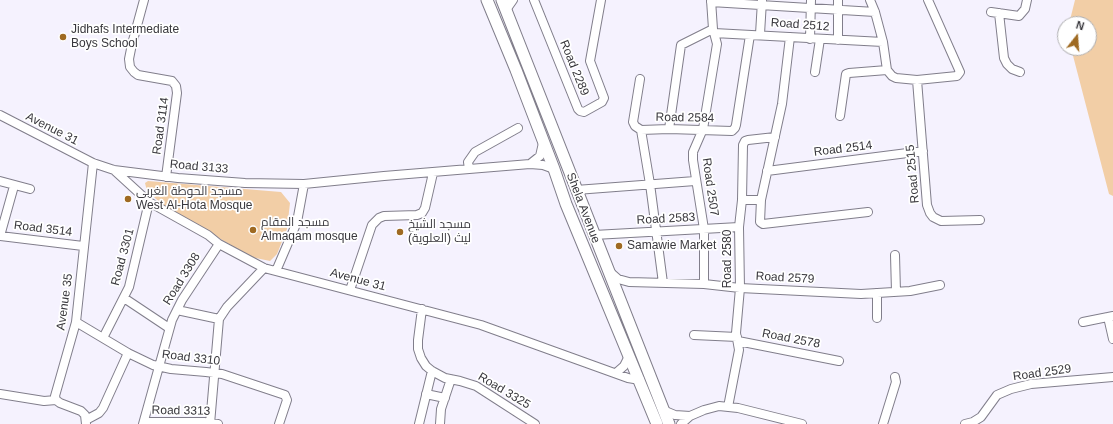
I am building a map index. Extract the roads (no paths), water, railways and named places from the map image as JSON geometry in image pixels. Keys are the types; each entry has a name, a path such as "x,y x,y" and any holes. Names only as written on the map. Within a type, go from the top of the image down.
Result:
{"main road":[{"path":"482,0 497,24"},
{"name":"Shela Avenue","path":"487,0 544,143 566,204 658,424"},
{"name":"Shela Avenue","path":"504,5 669,424"}],"street":[{"name":"Road 3114","path":"144,0 129,59 130,67 134,72 172,81 176,86 177,93 166,176"},
{"path":"504,5 513,0"},
{"name":"Road 2289","path":"534,0 579,110 584,112 602,102 604,98 590,61 601,0"},
{"path":"838,0 838,40"},
{"path":"870,0 875,12 883,42 887,70 892,76 896,78 917,80 957,76 960,72 928,0"},
{"path":"1020,72 1012,69 1004,58 995,13 1019,16 1025,10 1028,0"},
{"path":"711,1 811,4 838,10 875,12"},
{"name":"Road 2507","path":"704,284 704,229 695,181 693,152 703,129 717,44 711,1"},
{"path":"760,34 762,2"},
{"path":"810,39 811,4"},
{"path":"669,129 681,45 714,31"},
{"name":"Road 2512","path":"714,31 810,39 883,42"},
{"name":"Road 2584","path":"640,80 633,122 635,126 641,130 703,129 732,131 736,125 750,34"},
{"path":"790,37 782,101 761,200 759,220 763,224 868,212"},
{"path":"815,72 820,39"},
{"path":"840,116 846,74 887,70"},
{"name":"Road 2515","path":"917,80 928,210 936,219 945,221 980,220"},
{"name":"Avenue 31","path":"0,115 93,163"},
{"path":"469,169 468,162 475,152 518,128"},
{"name":"Road 2584","path":"641,130 664,283"},
{"name":"Road 2580","path":"728,407 739,350 736,328 740,288 739,227 742,200 742,148 744,143 748,140 774,137"},
{"path":"530,164 540,156 544,143"},
{"name":"Road 2514","path":"767,171 923,151"},
{"name":"Road 3133","path":"93,163 114,170 166,176 245,183 304,184 530,164 543,164 554,169"},
{"name":"Avenue 35","path":"56,400 55,393 76,322 93,163"},
{"name":"Avenue 31","path":"114,170 150,202 208,235 219,244 264,268 481,325 628,378 640,380"},
{"path":"350,290 372,224 384,216 418,215 422,213 425,208 433,172"},
{"path":"0,181 14,186 30,189"},
{"path":"576,190 695,181"},
{"path":"276,271 297,222 304,184"},
{"name":"Road 3514","path":"14,186 0,236 83,246"},
{"path":"742,200 761,200"},
{"name":"Road 3301","path":"102,338 124,298 132,276 150,202"},
{"name":"Road 2583","path":"594,235 739,227"},
{"name":"Road 3308","path":"144,423 169,328 177,310 219,244"},
{"path":"895,255 896,292"},
{"path":"213,423 214,372 220,319 227,306 264,268"},
{"name":"Road 2579","path":"610,272 618,279 628,282 704,284 740,288 861,294 896,292 940,285"},
{"path":"620,297 628,282"},
{"path":"877,293 877,318"},
{"path":"124,298 169,328"},
{"name":"Road 3325","path":"422,309 418,349 421,358 432,371 445,378 460,380 476,386 526,421 535,424"},
{"path":"177,310 220,319"},
{"path":"1083,322 1111,317 1113,339"},
{"name":"Road 3310","path":"76,322 128,353 158,367 214,372 230,376 287,397 287,402 279,424"},
{"name":"Road 2578","path":"694,335 737,339 839,361"},
{"path":"0,394 44,401 56,400 81,411 86,422 99,413 103,408 128,353"},
{"path":"616,373 624,366 629,356"},
{"path":"419,424 432,371"},
{"path":"883,424 896,382 895,377"},
{"name":"Road 2529","path":"965,424 973,422 981,417 997,396 1011,389 1031,384 1113,377"},
{"path":"440,424 440,415 451,379"},
{"path":"426,394 445,398"},
{"path":"681,424 690,416 712,407 728,407 782,422 802,424"},
{"path":"663,410 675,415 690,416"},
{"name":"Road 3313","path":"144,423 213,423"}],"place":[{"name":"Jidhafs Intermediate Boys School","path":"63,37"},
{"name":"مسجد الحوطة الغربي West Al-Hota Mosque","path":"128,199"},
{"name":"مسجد المقام Almaqam mosque","path":"253,230"},
{"name":"مسجد الشيخ ليث (العلوية)","path":"400,232"},
{"name":"Samawie Market","path":"619,246"}]}
